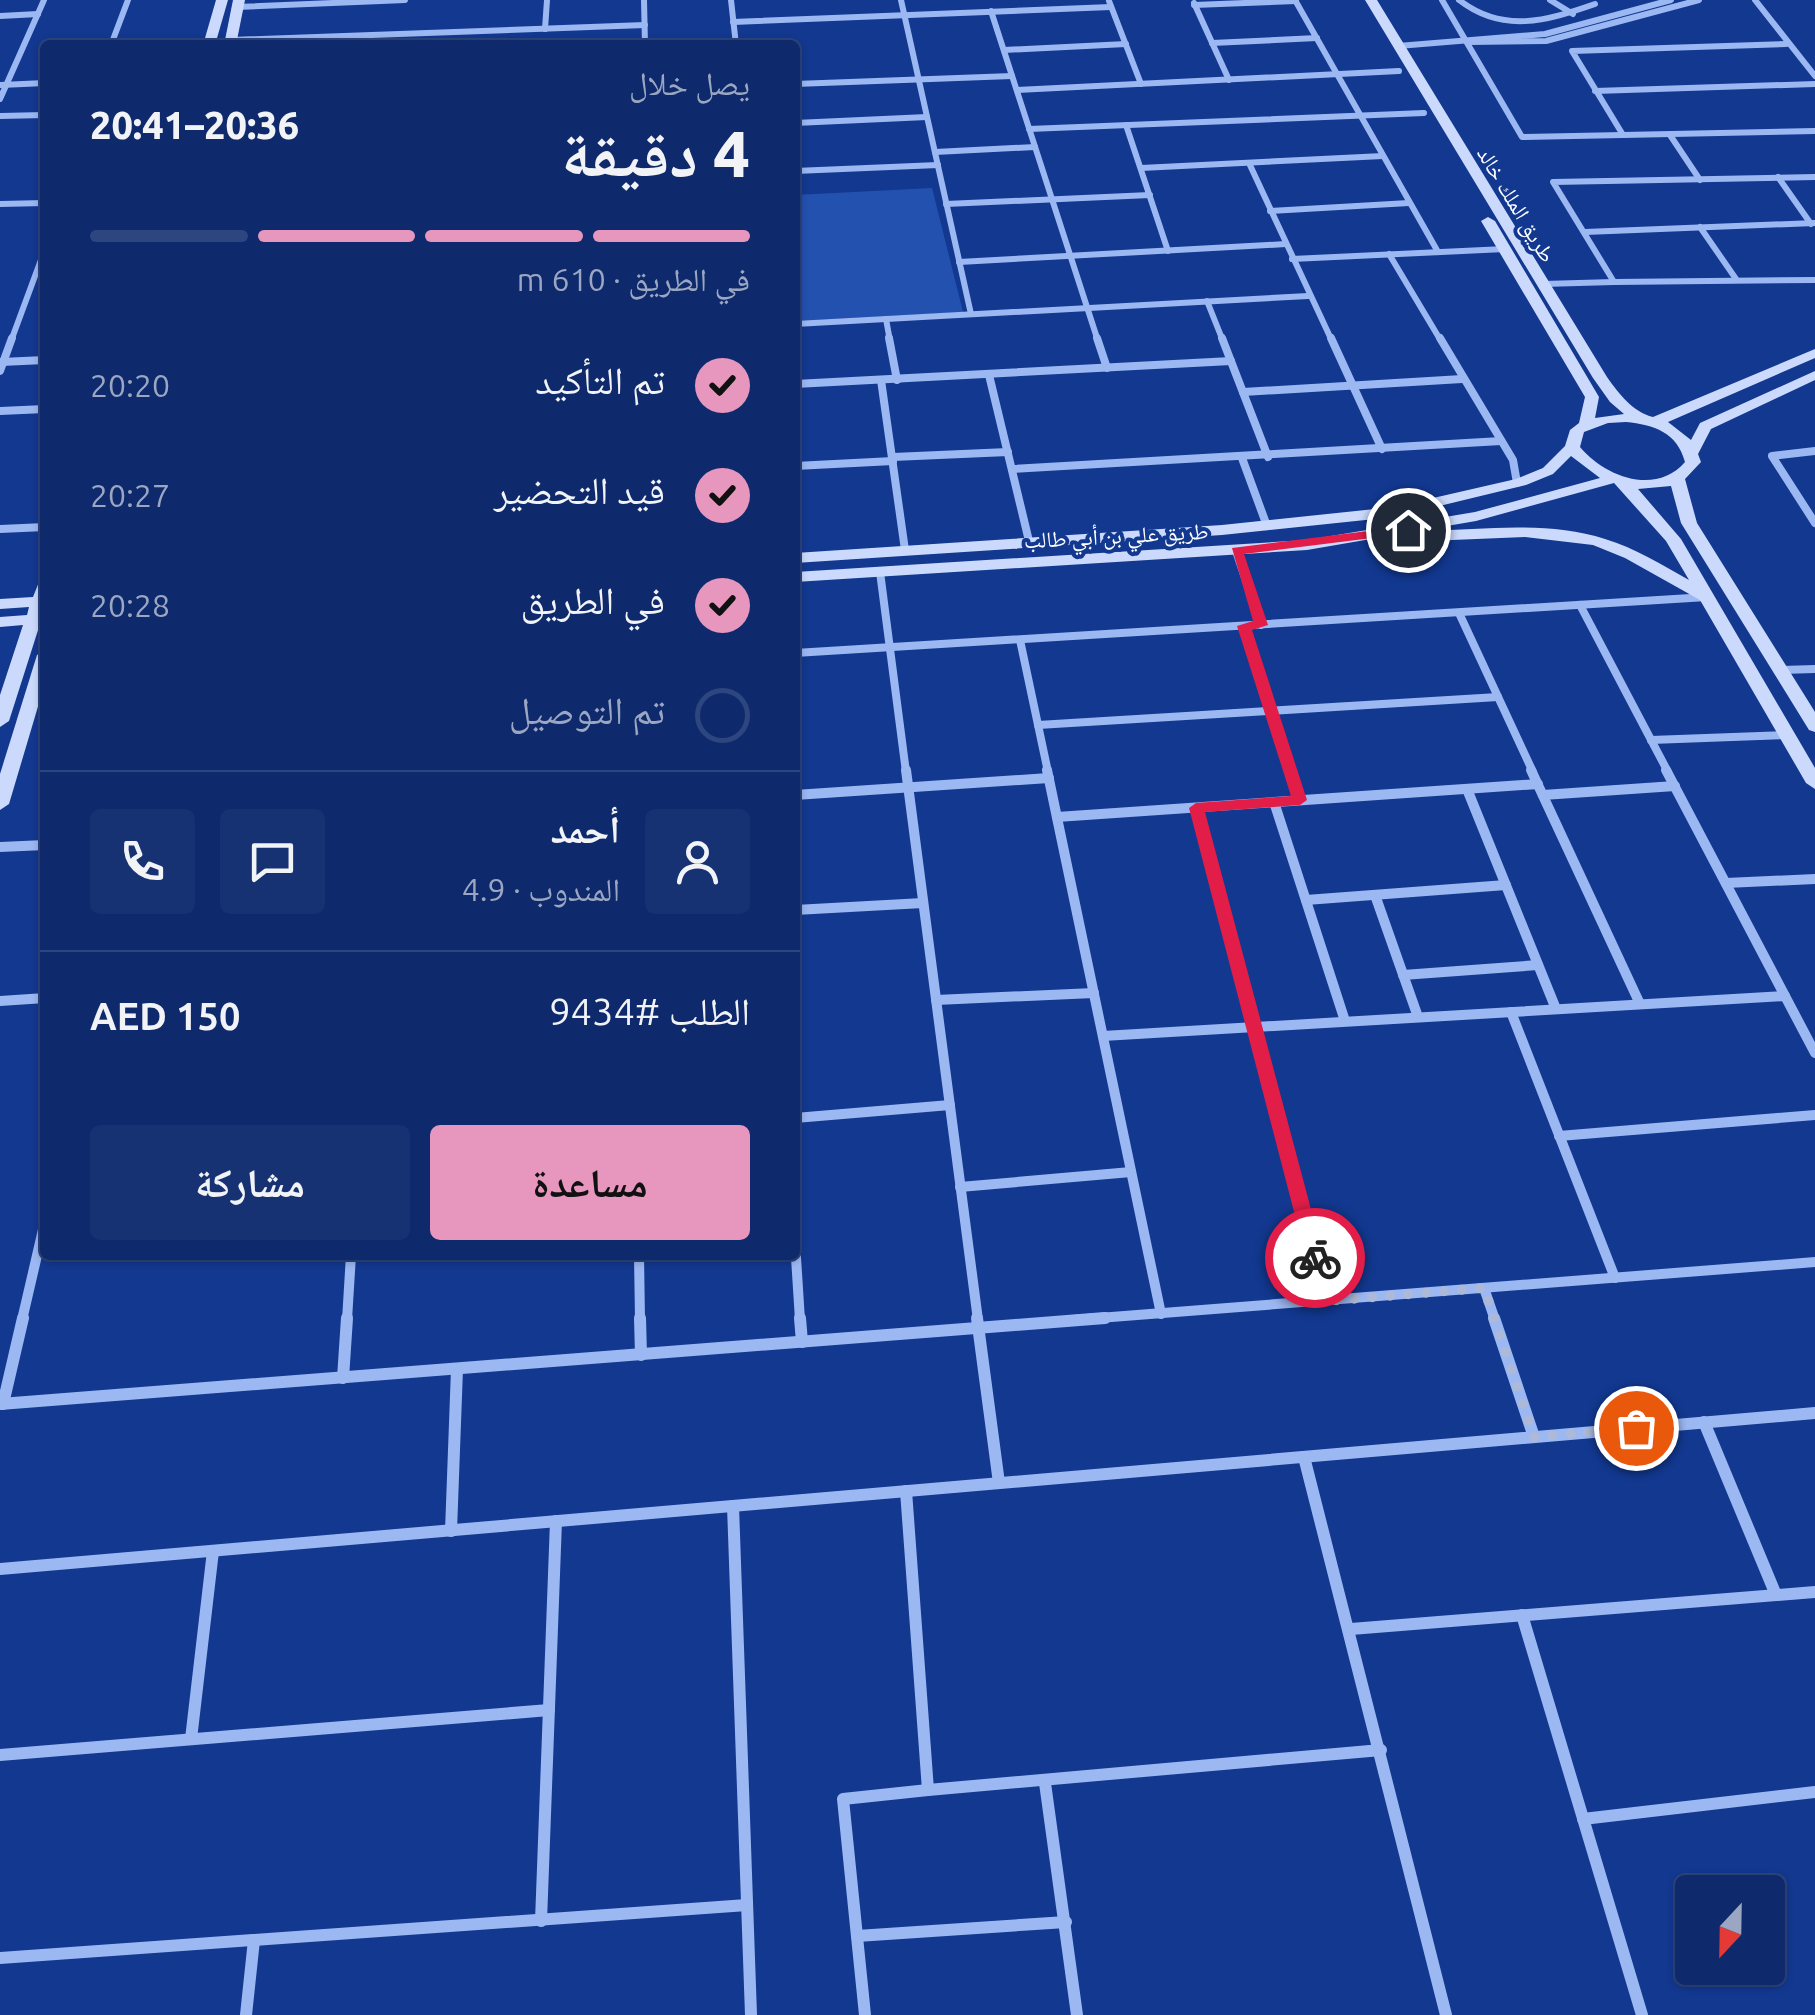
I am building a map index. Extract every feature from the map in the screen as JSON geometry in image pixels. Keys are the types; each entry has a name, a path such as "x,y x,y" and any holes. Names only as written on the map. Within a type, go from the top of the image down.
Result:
{"main road":[{"path":"210,40 222,0"},
{"name":"طريق الملك خالد","path":"1357,0 1593,402"},
{"name":"طريق الملك خالد","path":"1371,0 1616,399 1647,422 1679,436 1692,452"},
{"path":"231,40 238,3"},
{"path":"1616,399 1610,405 1593,402 1586,424 1621,418 1647,422 1815,354"},
{"path":"1815,376 1705,426 1692,452 1693,462 1677,478 1684,511 1815,726"},
{"name":"طريق علي بن أبي طالب","path":"800,558 1268,526 1394,512 1542,474 1572,448 1572,438 1586,424"},
{"path":"1572,448 1579,460 1618,480 1653,511 1815,783"},
{"path":"1542,474 1573,478 1570,491"},
{"name":"طريق علي بن أبي طالب","path":"800,577 1341,540 1476,516 1618,480 1662,483 1677,478"},
{"path":"1653,511 1656,502 1684,511"},
{"path":"1341,540 1504,532 1585,540 1616,548 1707,598"},
{"path":"0,604 40,605"},
{"path":"0,622 40,606"},
{"path":"0,721 40,611"},
{"path":"0,804 38,698"}],"street":[{"path":"0,99 3,84 44,0"},
{"path":"113,40 128,0"},
{"path":"238,3 405,0"},
{"path":"545,29 547,0"},
{"path":"644,0 645,40"},
{"path":"731,0 733,40"},
{"path":"901,0 971,314"},
{"path":"1229,80 1193,2 1296,0 1438,252"},
{"path":"1442,0 1522,138 1815,131"},
{"path":"1462,3 1473,0"},
{"path":"1550,0 1569,13 1598,19"},
{"path":"1398,46 1545,34 1666,0"},
{"path":"1463,40 1485,45 1546,41 1699,0"},
{"path":"1755,0 1815,80"},
{"path":"1462,3 1480,16 1540,24 1592,2 1614,15"},
{"path":"733,22 1110,3 1142,84"},
{"path":"992,11 1107,368"},
{"path":"0,16 38,14"},
{"path":"335,40 645,26"},
{"path":"409,40 410,34"},
{"path":"1569,36 1572,50 1623,136"},
{"path":"1212,43 1316,38"},
{"path":"1546,41 1572,50 1786,44"},
{"path":"1004,50 1126,44"},
{"path":"1017,90 1400,72"},
{"path":"800,84 1012,76"},
{"path":"1595,92 1815,80"},
{"path":"3,84 40,83"},
{"path":"1029,129 1424,113"},
{"path":"0,116 40,115"},
{"path":"800,123 927,117"},
{"path":"1126,125 1168,251"},
{"path":"1670,135 1700,180"},
{"path":"935,152 1034,147"},
{"path":"1141,168 1383,156"},
{"path":"1249,163 1382,449"},
{"path":"800,171 938,165"},
{"path":"1614,282 1552,182 1815,176"},
{"path":"1778,178 1813,224"},
{"path":"946,204 1150,195"},
{"path":"0,204 40,202"},
{"path":"1270,210 1410,203"},
{"path":"1585,232 1813,224"},
{"path":"1700,227 1736,280"},
{"path":"959,262 1286,244"},
{"path":"1292,259 1505,249"},
{"path":"1390,254 1513,460 1517,483"},
{"path":"40,263 1,365 40,361"},
{"path":"1543,284 1815,280"},
{"path":"800,324 1308,296"},
{"path":"1207,301 1268,456"},
{"path":"886,319 897,380"},
{"path":"800,384 1231,361"},
{"path":"989,374 1030,541"},
{"path":"1243,392 1462,379"},
{"path":"881,380 904,550"},
{"path":"0,411 40,409"},
{"path":"1012,469 1501,441"},
{"path":"800,466 1008,452"},
{"path":"1814,521 1772,456 1815,452"},
{"path":"1242,458 1268,526"},
{"path":"0,529 40,526"},
{"path":"1236,550 1261,625"},
{"path":"880,572 999,1483"},
{"path":"800,653 1707,598"},
{"path":"1580,605 1813,1046"},
{"path":"1459,613 1640,1004"},
{"path":"1244,626 1300,800"},
{"path":"1020,640 1161,1314"},
{"path":"1782,670 1815,668"},
{"path":"1038,725 1498,697"},
{"path":"1651,740 1787,735"},
{"path":"800,795 1049,778"},
{"path":"1057,818 1538,784"},
{"path":"1543,795 1675,786"},
{"path":"1467,789 1556,1009"},
{"path":"1274,802 1345,1022"},
{"path":"1196,808 1327,1301"},
{"path":"0,847 40,845"},
{"path":"1726,884 1815,879"},
{"path":"1306,900 1506,885"},
{"path":"1375,895 1418,1017"},
{"path":"800,910 923,904"},
{"path":"1403,975 1538,965"},
{"path":"936,1000 1094,993"},
{"path":"1102,1036 1785,996"},
{"path":"0,1001 40,998"},
{"path":"1511,1012 1615,1278"},
{"path":"800,1118 950,1105"},
{"path":"1560,1136 1815,1114"},
{"path":"960,1186 1132,1172"},
{"path":"40,1257 2,1404 1815,1262"},
{"path":"343,1378 352,1260"},
{"path":"638,1260 640,1354"},
{"path":"796,1260 802,1342"},
{"path":"1484,1288 1534,1437"},
{"path":"451,1530 458,1369"},
{"path":"0,1569 1815,1413"},
{"path":"1704,1422 1776,1595"},
{"path":"1304,1457 1351,1629 1446,2015"},
{"path":"906,1491 928,1790"},
{"path":"733,1506 751,2015"},
{"path":"541,1921 556,1521"},
{"path":"191,1740 213,1551"},
{"path":"1351,1629 1815,1592"},
{"path":"1522,1616 1642,2015"},
{"path":"0,1755 549,1710"},
{"path":"866,2015 843,1799 1045,1784 1380,1750"},
{"path":"1045,1784 1077,2015"},
{"path":"1583,1819 1815,1792"},
{"path":"0,1958 747,1905"},
{"path":"857,1936 1066,1922"},
{"path":"246,2015 254,1940"}],"shaded area":[{"path":"932,188 963,312 800,321 800,195"}],"way so far":[{"path":"1315,1258 1327,1301 1484,1288 1534,1437 1636,1428"}],"route":[{"path":"1315,1258 1196,808 1300,800 1244,626 1261,625 1236,550 1307,545 1408,530"}]}
